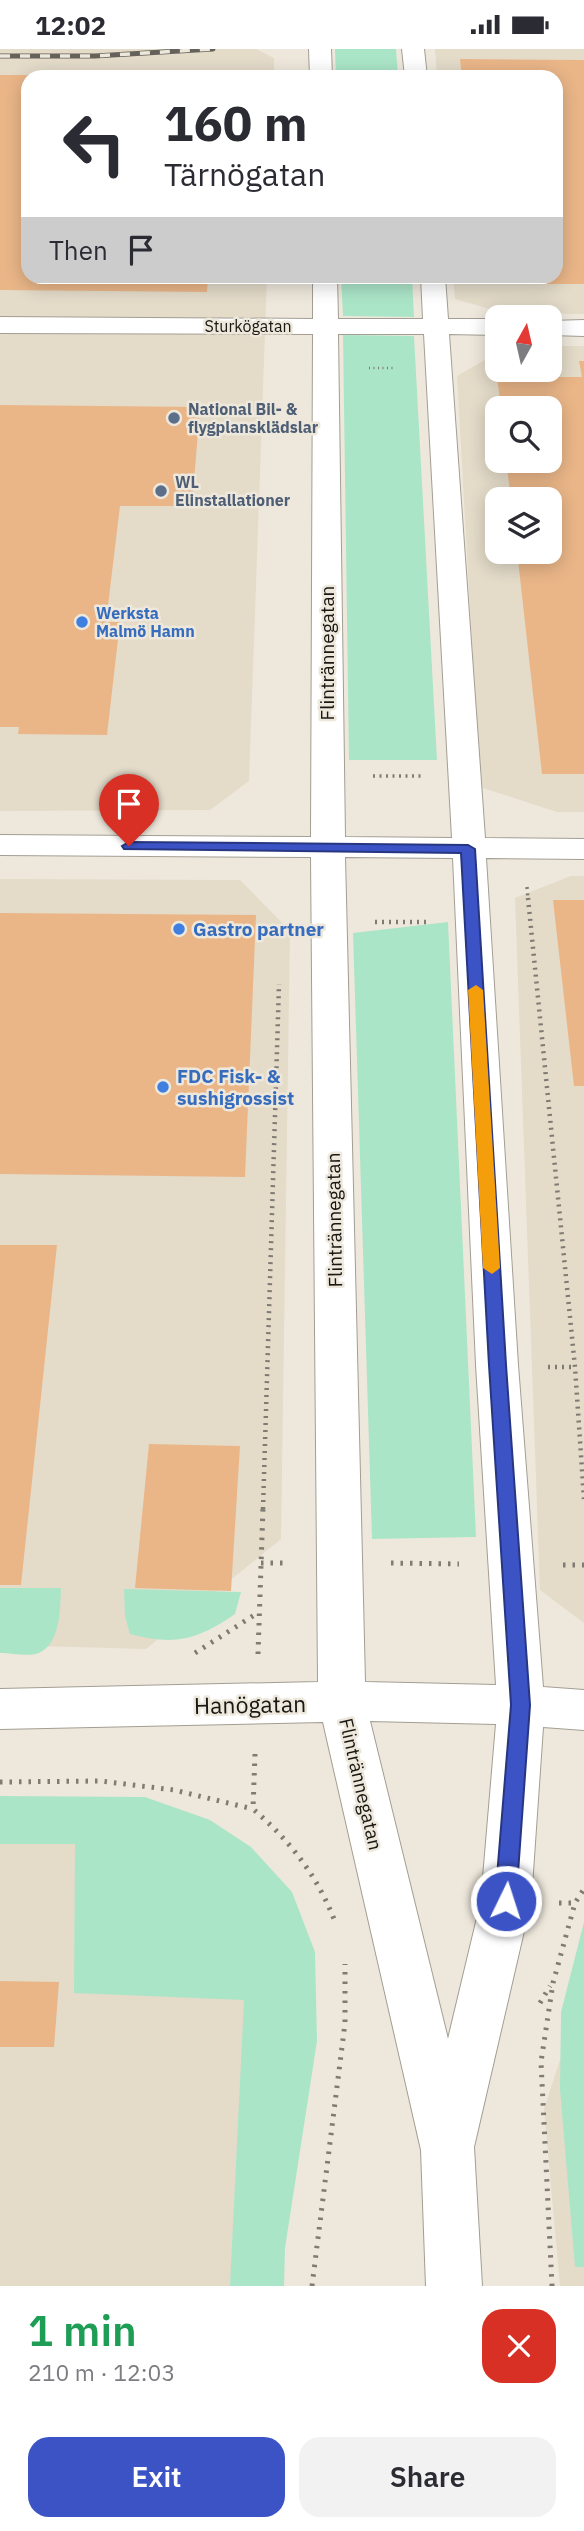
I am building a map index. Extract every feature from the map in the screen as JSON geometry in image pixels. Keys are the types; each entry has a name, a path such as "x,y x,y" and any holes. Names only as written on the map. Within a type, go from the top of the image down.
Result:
{"street":[{"path":"320,49 321,70"},
{"path":"413,49 415,70"},
{"name":"Flintrännegatan","path":"325,284 327,777 342,1702 448,2150 454,2286"},
{"name":"Flintrännegatan","path":"433,284 466,775 472,922 521,1705 506,1901 448,2150"},
{"name":"Sturkögatan","path":"0,324 485,327"},
{"path":"562,328 584,328"},
{"path":"0,845 584,849"},
{"name":"Hanögatan","path":"0,1709 342,1702 521,1705 584,1710"}],"path":[{"path":"326,368 440,368"},
{"path":"327,777 466,775"},
{"path":"329,922 532,923 575,1367 584,1499"},
{"path":"253,1809 279,978"},
{"path":"536,1367 575,1367"},
{"path":"261,1563 584,1565"},
{"path":"0,1782 100,1781 174,1790 253,1809 294,1844 325,1895 337,1927"},
{"path":"552,2286 541,2062 553,1983 575,1903 584,1889"},
{"path":"312,2286 345,2023 344,1949"}],"shaded area":[{"path":"0,49 256,49 274,58 274,70 21,70 21,284 267,284 249,781 210,810 0,811"},
{"path":"435,49 584,49 584,314 562,314 562,305 485,305 485,308 455,299 454,284 563,284 563,70 436,70"},
{"path":"562,346 584,346 584,812 557,812 480,787 457,376 485,360 485,382 562,382"},
{"path":"571,876 584,876 584,1623 540,1590 515,898"},
{"path":"0,879 240,880 290,931 281,1539 146,1649 0,1645"},
{"path":"0,1797 249,1884 279,2286 0,2286"},
{"path":"584,1986 584,2286 560,2286 544,2109"}],"green space":[{"path":"335,49 396,49 398,70 336,70"},
{"path":"341,284 412,284 414,317 343,316"},
{"path":"343,335 414,336 437,760 349,760"},
{"path":"448,922 476,1537 372,1539 353,933"},
{"path":"0,1588 61,1588 55,1633 52,1641 39,1653 0,1653"},
{"path":"124,1589 241,1592 235,1614 221,1623 197,1635 160,1640 130,1634 125,1616"},
{"path":"0,1796 145,1797 210,1820 251,1847 292,1892 315,1952 317,2041 285,2248 284,2286 230,2286 244,2000 74,1993 75,1844 0,1844"},
{"path":"584,1922 584,2267 575,2267 560,2089 561,2012"}],"building":[{"path":"460,59 584,60 584,284 563,284 563,70 461,70"},
{"path":"0,75 21,75 21,284 208,284 207,292 0,290"},
{"path":"579,361 584,361 584,774 542,774 518,564 562,564 562,487 509,487 508,473 562,473 562,396 499,396 498,382 562,382 562,377 582,377"},
{"path":"0,405 200,407 192,506 120,506 106,622 120,622 107,735 18,734 19,727 0,727"},
{"path":"553,900 584,900 584,1086 574,1086"},
{"path":"0,913 256,915 245,1177 0,1174"},
{"path":"0,1245 57,1245 21,1585 0,1585"},
{"path":"149,1444 240,1446 231,1591 135,1588"},
{"path":"0,1981 59,1982 54,2047 0,2047"}],"railway":[{"path":"0,56 95,56 213,49"}],"slow traffic":[{"path":"476,990 492,1268"}],"place":[{"name":"National Bil- & flygplansklädslar","path":"174,418"},
{"name":"WL Elinstallationer","path":"161,491"},
{"name":"Werksta Malmö Hamn","path":"82,622"},
{"name":"Gastro partner","path":"179,929"},
{"name":"FDC Fisk- & sushigrossist","path":"163,1087"}],"route":[{"path":"129,846 468,849 497,1365 521,1705 506,1901"}]}
